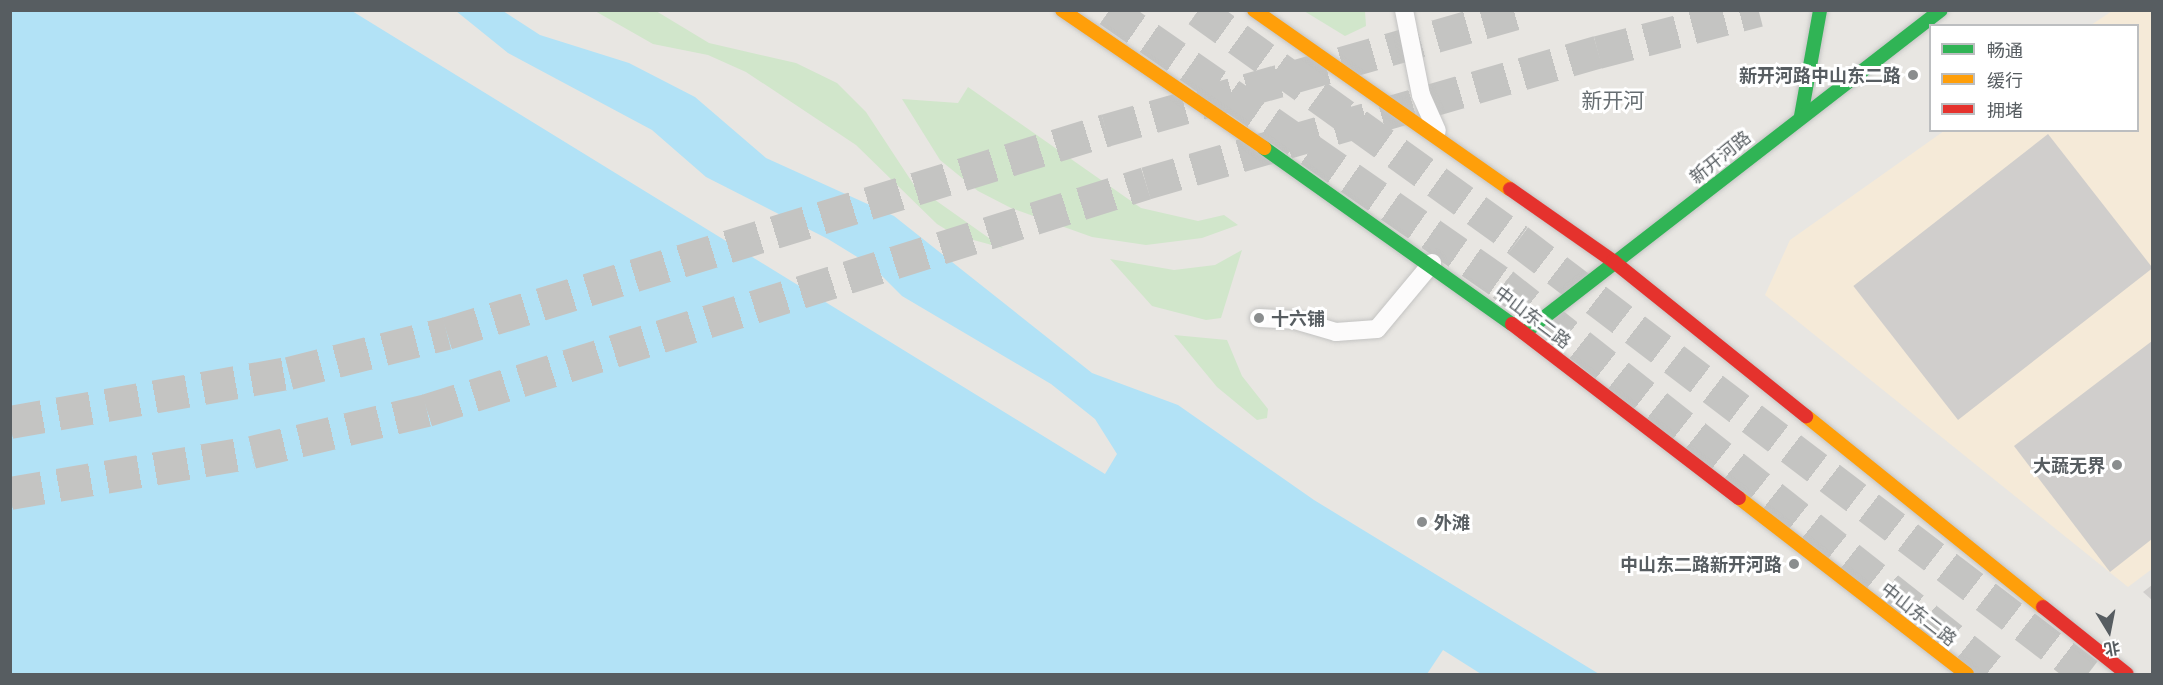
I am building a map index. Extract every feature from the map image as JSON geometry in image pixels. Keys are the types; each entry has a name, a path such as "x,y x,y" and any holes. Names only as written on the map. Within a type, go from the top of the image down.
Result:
{"main road":[{"name":"中山东二路","path":"1062,10 1432,263 1967,675"},
{"path":"1254,10 1446,148 1612,261 2127,675"},
{"path":"1801,116 1820,10"},
{"name":"新开河路","path":"1524,333 1612,261 1941,10"}],"lane":[{"path":"1404,10 1421,95 1446,148"},
{"path":"1259,318 1295,320 1336,332 1377,329 1432,263"}],"shaded area":[{"path":"2112,11 2152,11 2152,569 2128,587 1765,295 1790,240 1943,132 2139,132 2139,24 2092,24"}],"green space":[{"path":"595,11 656,11 709,43 796,63 837,83 866,112 914,185 1003,248 955,235 937,224 856,145 746,72 708,55 653,44"},
{"path":"1304,11 1365,11 1366,26 1345,36"},
{"path":"968,87 1141,208 1198,221 1224,215 1238,225 1202,238 1146,245 1092,237 1011,208 978,191 940,160 902,99 958,103"},
{"path":"1242,250 1221,318 1206,320 1152,306 1110,259 1174,270 1215,265"},
{"path":"1174,335 1227,340 1242,376 1268,409 1267,418 1257,420 1217,387"}],"water":[{"path":"10,11 503,11 540,35 629,63 695,97 766,158 894,216 1092,373 1178,405 1314,500 1599,674 11,674"}],"pier":[{"path":"352,11 456,11 508,53 652,130 706,177 828,239 872,266 902,296 1051,384 1095,419 1117,454 1105,474"},
{"path":"1443,650 1481,674 1427,674"}],"building":[{"path":"2048,134 2152,268 1958,420 1853,286"},
{"path":"2152,341 2152,539 2110,572 2014,446"},
{"path":"2152,585 2152,600 2143,592"}],"tunnel":[{"path":"1109,10 1503,284 1997,674"},
{"path":"1198,10 1518,240 2088,674"},
{"path":"10,422 289,373 447,333 1106,130 1527,10"},
{"path":"10,493 252,452 427,410 1146,183 1598,52 1759,10"}],"traffic: fast":[{"path":"1801,116 1820,10"},
{"path":"1524,333 1941,10"},
{"path":"1264,148 1512,324"}],"traffic: slow":[{"path":"1062,10 1264,148"},
{"path":"1254,10 1510,189"},
{"path":"1806,416 2043,607"},
{"path":"1739,498 1967,674"}],"traffic: jam":[{"path":"1510,189 1613,261 1806,416"},
{"path":"1512,324 1739,498"},
{"path":"2043,607 2127,674"}],"place":[{"name":"新开河路中山东二路","path":"1913,75"},
{"name":"十六铺","path":"1259,318"},
{"name":"大蔬无界","path":"2117,465"},
{"name":"外滩","path":"1422,522"},
{"name":"中山东二路新开河路","path":"1794,564"}],"district":[{"name":"新开河","path":"1613,100"}]}
